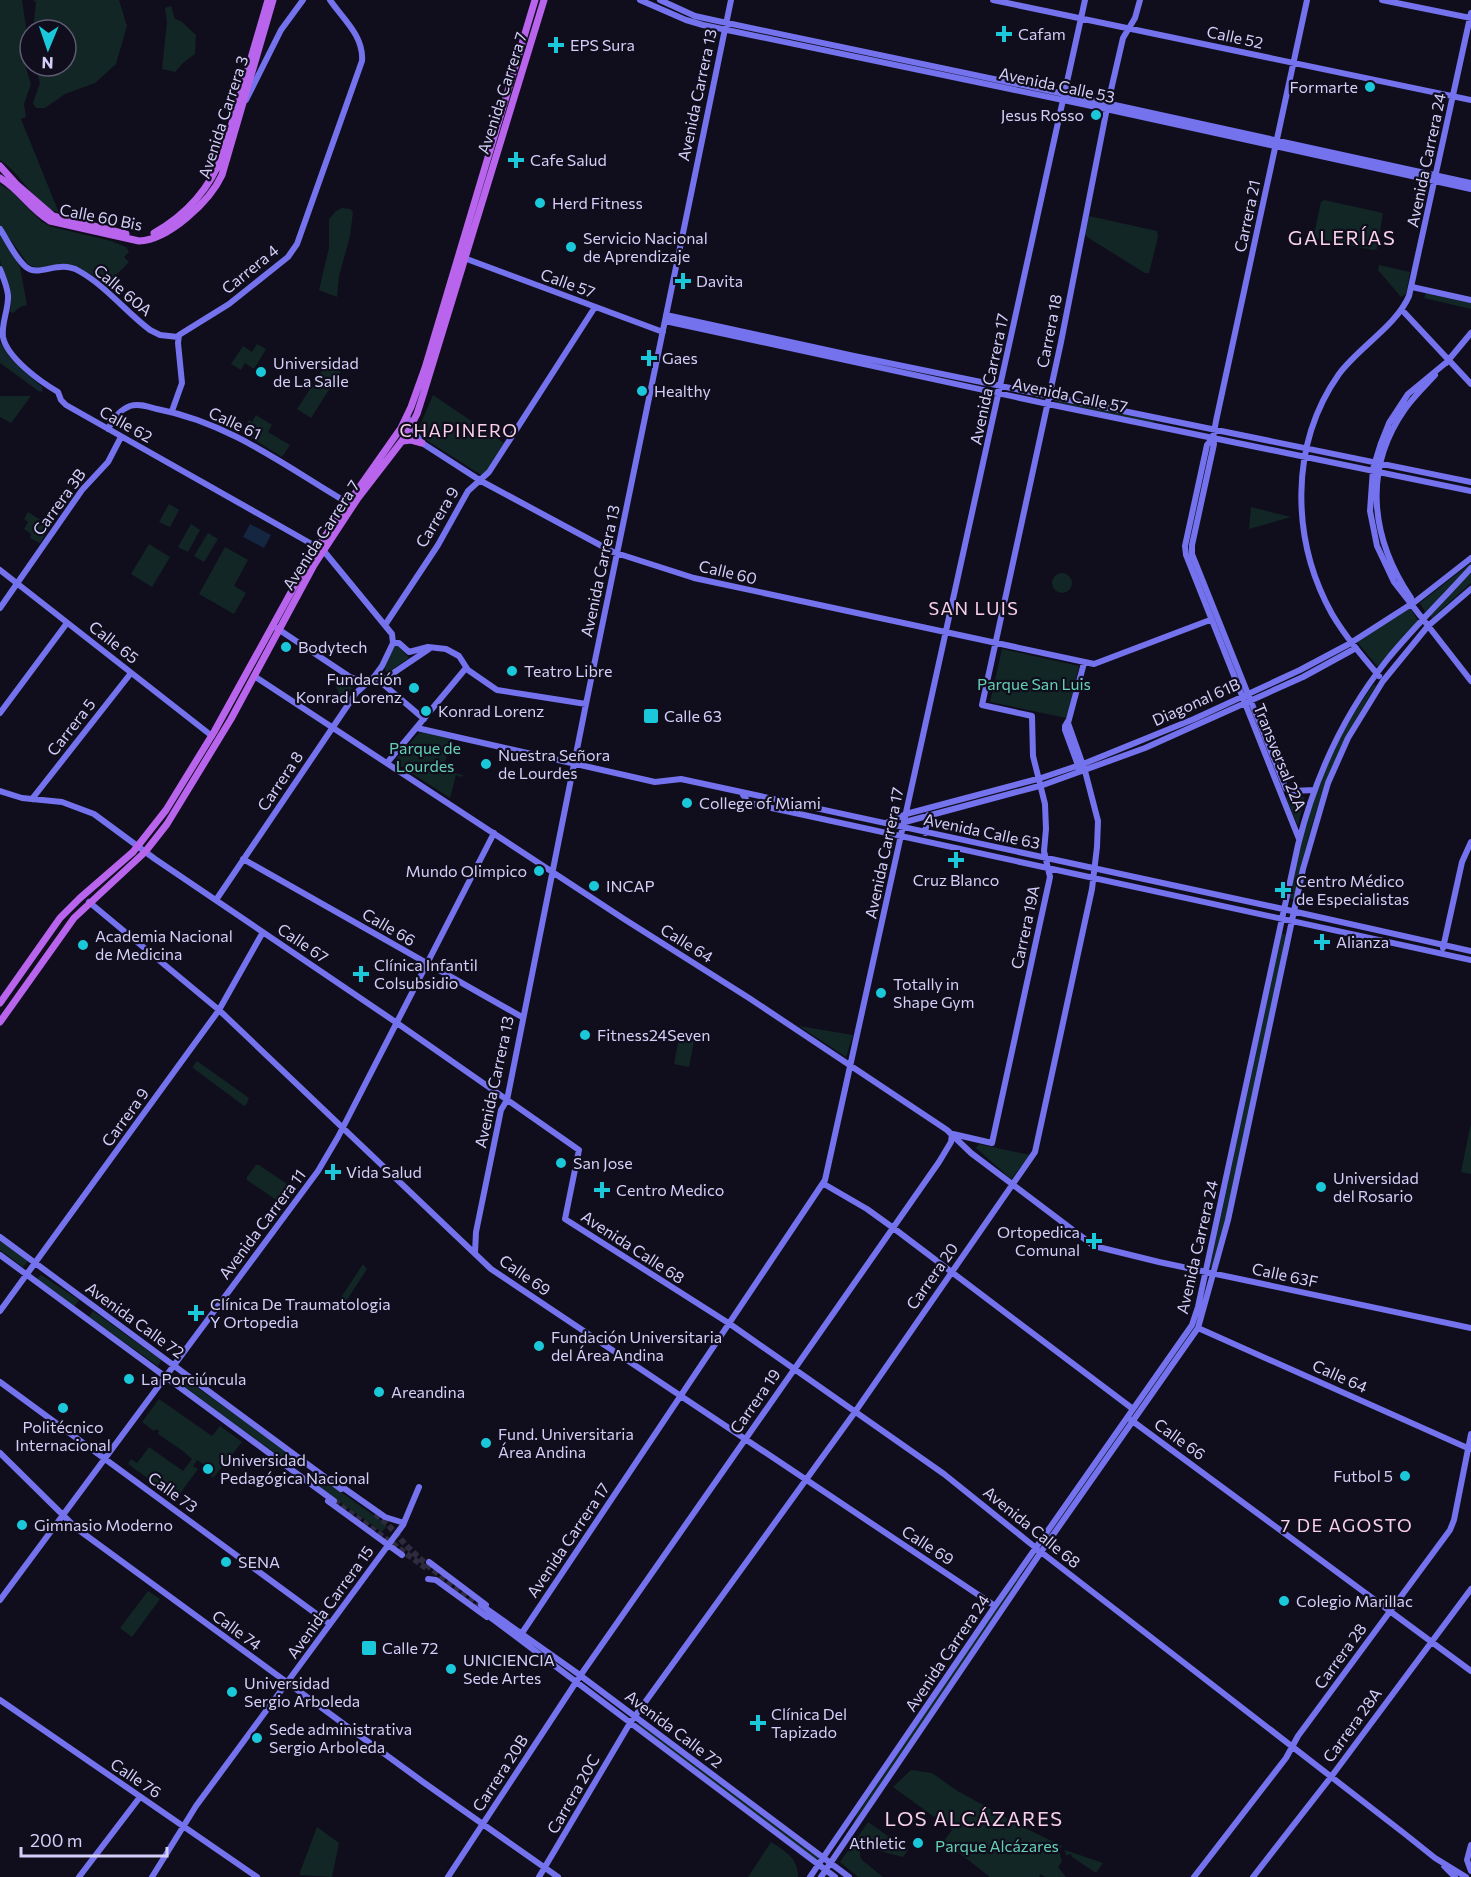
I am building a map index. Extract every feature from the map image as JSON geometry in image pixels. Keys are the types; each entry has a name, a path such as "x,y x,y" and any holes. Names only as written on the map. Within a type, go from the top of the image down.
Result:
{"main road":[{"name":"Avenida Carrera 3","path":"171,225 196,200 217,170 268,0"},
{"name":"Avenida Carrera 3","path":"171,225 198,208 217,185 226,163 273,0"},
{"path":"242,108 281,30 303,0"},
{"name":"Carrera 4","path":"178,337 229,304 292,253 297,244 362,61 362,49 358,38 330,0"},
{"name":"Avenida Carrera 7","path":"0,1003 64,914 138,847 166,810 212,736 348,503 407,416 425,368 535,0"},
{"name":"Avenida Carrera 7","path":"320,549 403,441 420,407 544,0"},
{"name":"Avenida Calle 53","path":"640,0 690,22 725,26 1107,106 1436,179 1471,189"},
{"name":"Avenida Calle 53","path":"660,0 695,16 725,26"},
{"name":"Avenida Carrera 13","path":"475,1253 476,1232 501,1110 507,1100 522,1017 731,0"},
{"name":"Calle 52","path":"993,0 1471,100"},
{"name":"Avenida Carrera 17","path":"522,1633 824,1184 1085,0"},
{"name":"Carrera 18","path":"1032,716 982,705 1050,395 1107,106 1123,38 1136,18 1140,0"},
{"name":"Carrera 21","path":"1188,549 1208,445 1212,438 1307,0"},
{"path":"1382,0 1471,17"},
{"name":"Avenida Carrera 24","path":"1402,310 1412,287 1471,17"},
{"path":"0,166 19,187"},
{"name":"Calle 60 Bis","path":"0,172 46,211 58,218 139,237 150,235 171,225"},
{"name":"Calle 60 Bis","path":"0,178 13,187 37,212 56,223 139,241 150,239 171,225"},
{"name":"Avenida Calle 53","path":"1436,179 1471,183"},
{"path":"58,218 68,214"},
{"name":"Calle 60A","path":"0,229 27,268 38,271 58,266 75,269 150,330 165,337 178,337"},
{"name":"Calle 57","path":"464,258 663,332"},
{"name":"Calle 62","path":"0,269 8,295 3,333 6,346 20,363 58,392 66,405 320,549 392,634 393,643"},
{"path":"1412,287 1471,300"},
{"name":"Carrera 9","path":"385,625 438,545 468,491 481,481 495,463 595,307"},
{"path":"1383,681 1354,645 1326,602 1307,549 1301,507 1307,449 1320,408 1340,374 1358,352 1402,310 1471,384"},
{"name":"Avenida Calle 57","path":"666,318 1471,482"},
{"name":"Avenida Calle 57","path":"666,318 999,394 1471,491"},
{"path":"1471,333 1448,361 1416,386 1401,404 1384,433 1375,471 1370,511 1377,546 1394,582 1471,681"},
{"path":"172,411 182,383 178,337"},
{"name":"Calle 61","path":"108,429 117,415 131,406 138,405 172,411 236,434 348,503"},
{"name":"Calle 60","path":"407,416 411,427 422,443 481,481 617,554 694,578 1084,663"},
{"name":"Carrera 3B","path":"17,584 82,490 108,462 121,437"},
{"path":"403,441 411,440 422,443"},
{"name":"Transversal 22A","path":"1188,549 1210,620 1244,695"},
{"name":"Transversal 22A","path":"1188,549 1299,840"},
{"name":"Diagonal 61B","path":"905,821 1038,778 1082,768 1145,748 1303,677 1354,645 1471,558"},
{"name":"Avenida Carrera 24","path":"1133,1409 1192,1325 1197,1313 1299,840 1314,790 1334,742 1351,711 1377,674 1423,619 1471,568"},
{"name":"Calle 65","path":"0,570 212,736"},
{"path":"0,608 17,584"},
{"name":"Avenida Carrera 24","path":"810,1877 1035,1548 1198,1328 1228,1220 1306,855 1328,783 1348,738 1383,681 1428,626 1471,589"},
{"path":"1084,663 1098,664 1210,620"},
{"path":"0,713 67,622"},
{"path":"276,628 350,677 380,682 424,720"},
{"name":"Avenida Carrera 7","path":"0,1022 66,927 89,902 145,852 177,810 222,735 254,676 276,628"},
{"path":"371,680 382,666 393,643 399,643 406,651 411,652 424,648 446,648 456,653 466,668 489,686 503,692 586,704"},
{"name":"Diagonal 61B","path":"905,821 1040,786 1354,645"},
{"path":"380,682 434,647"},
{"name":"Carrera 20","path":"630,1724 855,1412 1035,1152 1094,877 1098,821 1069,726 1084,663"},
{"path":"382,666 386,673 392,674"},
{"path":"387,763 466,668"},
{"name":"Carrera 5","path":"32,799 131,672"},
{"name":"Calle 64","path":"254,676 952,1134 971,1153 1094,1246"},
{"name":"Carrera 8","path":"216,900 332,727 356,693 371,680"},
{"name":"Transversal 22A","path":"1247,703 1287,790 1314,790"},
{"name":"Carrera 19A","path":"952,1134 992,1143 1050,877 1044,848 1046,813 1033,756 1032,716"},
{"name":"Avenida Calle 63","path":"417,728 655,782 681,779 879,823 905,821 925,833 1471,951"},
{"name":"Calle 67","path":"0,791 15,797 62,802 90,812 579,1150 565,1219"},
{"name":"Avenida Calle 63","path":"735,791 745,796 749,802 1283,917 1471,960"},
{"path":"925,833 928,815"},
{"path":"879,823 905,821"},
{"name":"Avenida Carrera 11","path":"0,1600 318,1171 343,1127 494,833"},
{"path":"1442,953 1461,862 1471,842"},
{"name":"Calle 66","path":"243,860 522,1017"},
{"name":"Calle 69","path":"89,902 219,1010 495,1272 995,1606"},
{"name":"Carrera 9","path":"0,1311 219,1010 263,932"},
{"name":"Carrera 19","path":"575,1683 939,1162 949,1145 952,1134"},
{"path":"824,1184 867,1209 892,1227 1133,1409"},
{"name":"Avenida Calle 68","path":"565,1219 730,1324 944,1474 1035,1548 1435,1858 1466,1877"},
{"name":"Avenida Calle 72","path":"0,1237 341,1489"},
{"name":"Calle 63F","path":"1094,1246 1214,1274 1471,1328"},
{"name":"Avenida Calle 72","path":"0,1256 334,1501"},
{"name":"Calle 64","path":"1198,1328 1470,1448"},
{"name":"Calle 73","path":"0,1382 330,1624"},
{"name":"Calle 66","path":"1133,1409 1130,1420 1471,1671"},
{"name":"Avenida Carrera 24","path":"821,1877 1130,1420"},
{"name":"Carrera 28","path":"1194,1877 1286,1758 1298,1736 1453,1525 1471,1434"},
{"name":"Calle 74","path":"0,1453 76,1528 558,1877"},
{"path":"304,1461 385,1517 404,1523"},
{"path":"295,1474 402,1555"},
{"name":"Avenida Carrera 15","path":"152,1877 182,1826 404,1523 419,1487"},
{"path":"429,1562 522,1633"},
{"path":"428,1579 436,1580 519,1640"},
{"name":"Carrera 28A","path":"1253,1877 1331,1777 1471,1588"},
{"name":"Avenida Calle 72","path":"835,1877 575,1683 480,1607 522,1633 849,1877"},
{"name":"Carrera 20B","path":"448,1877 575,1683"},
{"name":"Calle 76","path":"0,1700 256,1877"},
{"name":"Carrera 20C","path":"539,1877 630,1724"},
{"path":"79,1877 140,1797"},
{"path":"1471,1845 1467,1860 1471,1871"},
{"path":"1435,1858 1455,1877"}],"green space":[{"path":"0,0 22,0 25,18 18,18 18,78 29,78 31,84 24,104 26,117 21,119 59,213 42,203 0,160"},
{"path":"33,0 119,0 127,26 116,64 95,83 65,94 45,108 36,108 33,103 40,83 39,78 78,78 78,18 34,18 36,2"},
{"path":"171,6 175,19 181,21 196,35 195,54 175,72 162,69 167,22 165,8"},
{"path":"0,184 12,192 42,222 52,227 111,241 126,247 129,252 124,257 129,262 106,285 87,272 70,265 37,267 28,264 0,225"},
{"path":"1324,200 1383,213 1377,249 1315,238 1321,202"},
{"path":"342,208 353,212 350,236 339,276 337,297 319,290 329,248 329,219"},
{"path":"1089,216 1157,231 1158,237 1149,273 1145,273 1087,237 1084,233"},
{"path":"0,235 20,267 27,305 13,313 10,312 11,295 0,260"},
{"path":"1379,265 1410,272 1406,294 1401,297 1378,270"},
{"path":"1426,292 1471,302 1471,309 1424,298"},
{"path":"0,342 10,358 43,388 40,392 0,363"},
{"path":"257,344 266,349 254,369 245,363 241,370 231,364 243,346 252,352"},
{"path":"327,363 341,371 311,418 297,409"},
{"path":"433,395 504,443 483,476 423,438 418,430"},
{"path":"0,396 31,396 11,423 0,417"},
{"path":"1057,400 1154,420 1153,423 1057,403"},
{"path":"256,415 272,425 268,432 290,445 282,457 242,432 249,420 252,422"},
{"path":"169,504 179,510 170,527 159,522"},
{"path":"1251,507 1291,517 1249,529"},
{"path":"28,512 50,526 40,543 30,538 31,534 24,529 28,522 24,519"},
{"path":"191,524 200,530 188,552 178,547"},
{"path":"208,533 218,539 204,562 194,556"},
{"path":"149,544 170,557 152,587 131,574"},
{"path":"225,547 248,560 234,586 246,593 234,614 199,594"},
{"path":"1471,563 1471,565 1425,612 1420,603"},
{"path":"1471,571 1471,583 1432,618 1430,615"},
{"path":"1062,573 1069,576 1072,583 1069,590 1062,593 1055,590 1052,583 1055,576"},
{"path":"1409,609 1418,621 1378,667 1358,641"},
{"path":"396,644 409,658 386,672 385,667"},
{"name":"Parque San Luis","path":"1002,649 1079,666 1067,718 990,702"},
{"path":"330,674 354,685 343,702"},
{"path":"1374,684 1376,686 1334,762 1307,841 1294,899 1289,898 1305,828 1322,776 1344,730"},
{"name":"Parque de Lourdes","path":"420,732 451,738 443,771 463,775 462,777 456,775 450,798 396,763 396,759"},
{"path":"1286,797 1304,797 1298,826"},
{"path":"1282,934 1285,934 1280,968 1214,1268 1210,1267"},
{"path":"799,1026 853,1035 846,1057"},
{"path":"680,1032 695,1035 689,1067 674,1064"},
{"path":"197,1061 249,1098 246,1105 244,1106 193,1068"},
{"path":"1471,1123 1471,1174 1461,1172"},
{"path":"979,1144 1030,1155 1011,1179 976,1148"},
{"path":"256,1165 296,1190 287,1199 279,1202 247,1180"},
{"path":"0,1240 28,1261 23,1267 0,1250"},
{"path":"363,1264 367,1269 343,1306 338,1302"},
{"path":"41,1275 79,1300 74,1307 37,1279"},
{"path":"93,1311 161,1360 158,1366 89,1317"},
{"name":"La Porciúncula","path":"181,1376 293,1456 289,1463 177,1383"},
{"path":"159,1399 212,1436 220,1426 242,1442 213,1478 210,1475 213,1471 197,1460 193,1466 198,1469 176,1499 128,1464 131,1459 137,1463 149,1447 183,1471 192,1459 158,1434 159,1431 156,1429 154,1431 142,1422"},
{"path":"313,1472 387,1526 382,1532 308,1479"},
{"path":"1019,1575 1022,1577 852,1828 857,1814"},
{"path":"148,1591 160,1599 132,1637 120,1628"},
{"path":"640,1723 820,1857 817,1860 637,1726"},
{"name":"Parque Alcázares","path":"911,1770 932,1773 956,1790 1062,1846 1059,1850 1062,1862 1058,1867 1066,1877 1045,1877 1041,1874 1039,1877 990,1877 944,1841 952,1830 893,1787"},
{"path":"868,1822 908,1850 903,1857 860,1846 862,1860 883,1877 858,1877 840,1862"},
{"path":"317,1827 339,1843 332,1877 299,1875"},
{"path":"771,1842 793,1860 798,1877 748,1877"},
{"path":"1065,1850 1103,1863 1096,1873 1071,1854 1066,1855"}],"water":[{"path":"250,524 271,535 264,548 243,537"}],"waterway":[{"path":"0,354 42,391"}],"tunnel":[{"path":"334,1501 426,1568"},
{"path":"375,1514 427,1565 481,1605"}],"place":[{"name":"Cafam","path":"1004,34"},
{"name":"EPS Sura","path":"556,45"},
{"name":"Formarte","path":"1370,87"},
{"name":"Jesus Rosso","path":"1096,115"},
{"name":"Cafe Salud","path":"516,160"},
{"name":"Herd Fitness","path":"540,203"},
{"name":"Servicio Nacional de Aprendizaje","path":"571,247"},
{"name":"Davita","path":"683,281"},
{"name":"Gaes","path":"649,358"},
{"name":"Universidad de La Salle","path":"261,372"},
{"name":"Healthy","path":"642,391"},
{"name":"Bodytech","path":"286,647"},
{"name":"Teatro Libre","path":"512,671"},
{"name":"Fundación Konrad Lorenz","path":"414,688"},
{"name":"Konrad Lorenz","path":"426,711"},
{"name":"Calle 63","path":"651,716"},
{"name":"Nuestra Señora de Lourdes","path":"486,764"},
{"name":"College of Miami","path":"687,803"},
{"name":"Cruz Blanco","path":"956,860"},
{"name":"Mundo Olimpico","path":"539,871"},
{"name":"INCAP","path":"594,886"},
{"name":"Centro Médico de Especialistas","path":"1283,890"},
{"name":"Alianza","path":"1322,942"},
{"name":"Academia Nacional de Medicina","path":"83,945"},
{"name":"Clínica Infantil Colsubsidio","path":"361,974"},
{"name":"Totally in Shape Gym","path":"881,993"},
{"name":"Fitness24Seven","path":"585,1035"},
{"name":"San Jose","path":"561,1163"},
{"name":"Vida Salud","path":"333,1172"},
{"name":"Universidad del Rosario","path":"1321,1187"},
{"name":"Centro Medico","path":"602,1190"},
{"name":"Ortopedica Comunal","path":"1094,1241"},
{"name":"Clínica De Traumatologia Y Ortopedia","path":"196,1313"},
{"name":"Fundación Universitaria del Área Andina","path":"539,1346"},
{"name":"La Porciúncula","path":"129,1379"},
{"name":"Areandina","path":"379,1392"},
{"name":"Politécnico Internacional","path":"63,1408"},
{"name":"Fund. Universitaria Área Andina","path":"486,1443"},
{"name":"Universidad Pedagógica Nacional","path":"208,1469"},
{"name":"Futbol 5","path":"1405,1476"},
{"name":"Gimnasio Moderno","path":"22,1525"},
{"name":"SENA","path":"226,1562"},
{"name":"Colegio Marillac","path":"1284,1601"},
{"name":"Calle 72","path":"369,1648"},
{"name":"UNICIENCIA Sede Artes","path":"451,1669"},
{"name":"Universidad Sergio Arboleda","path":"232,1692"},
{"name":"Clínica Del Tapizado","path":"758,1723"},
{"name":"Sede administrativa Sergio Arboleda","path":"257,1738"},
{"name":"Athletic","path":"918,1843"}],"district":[{"name":"GALERÍAS","path":"1342,238"},
{"name":"CHAPINERO","path":"459,431"},
{"name":"SAN LUIS","path":"974,609"},
{"name":"7 DE AGOSTO","path":"1347,1526"},
{"name":"LOS ALCÁZARES","path":"974,1819"}]}
